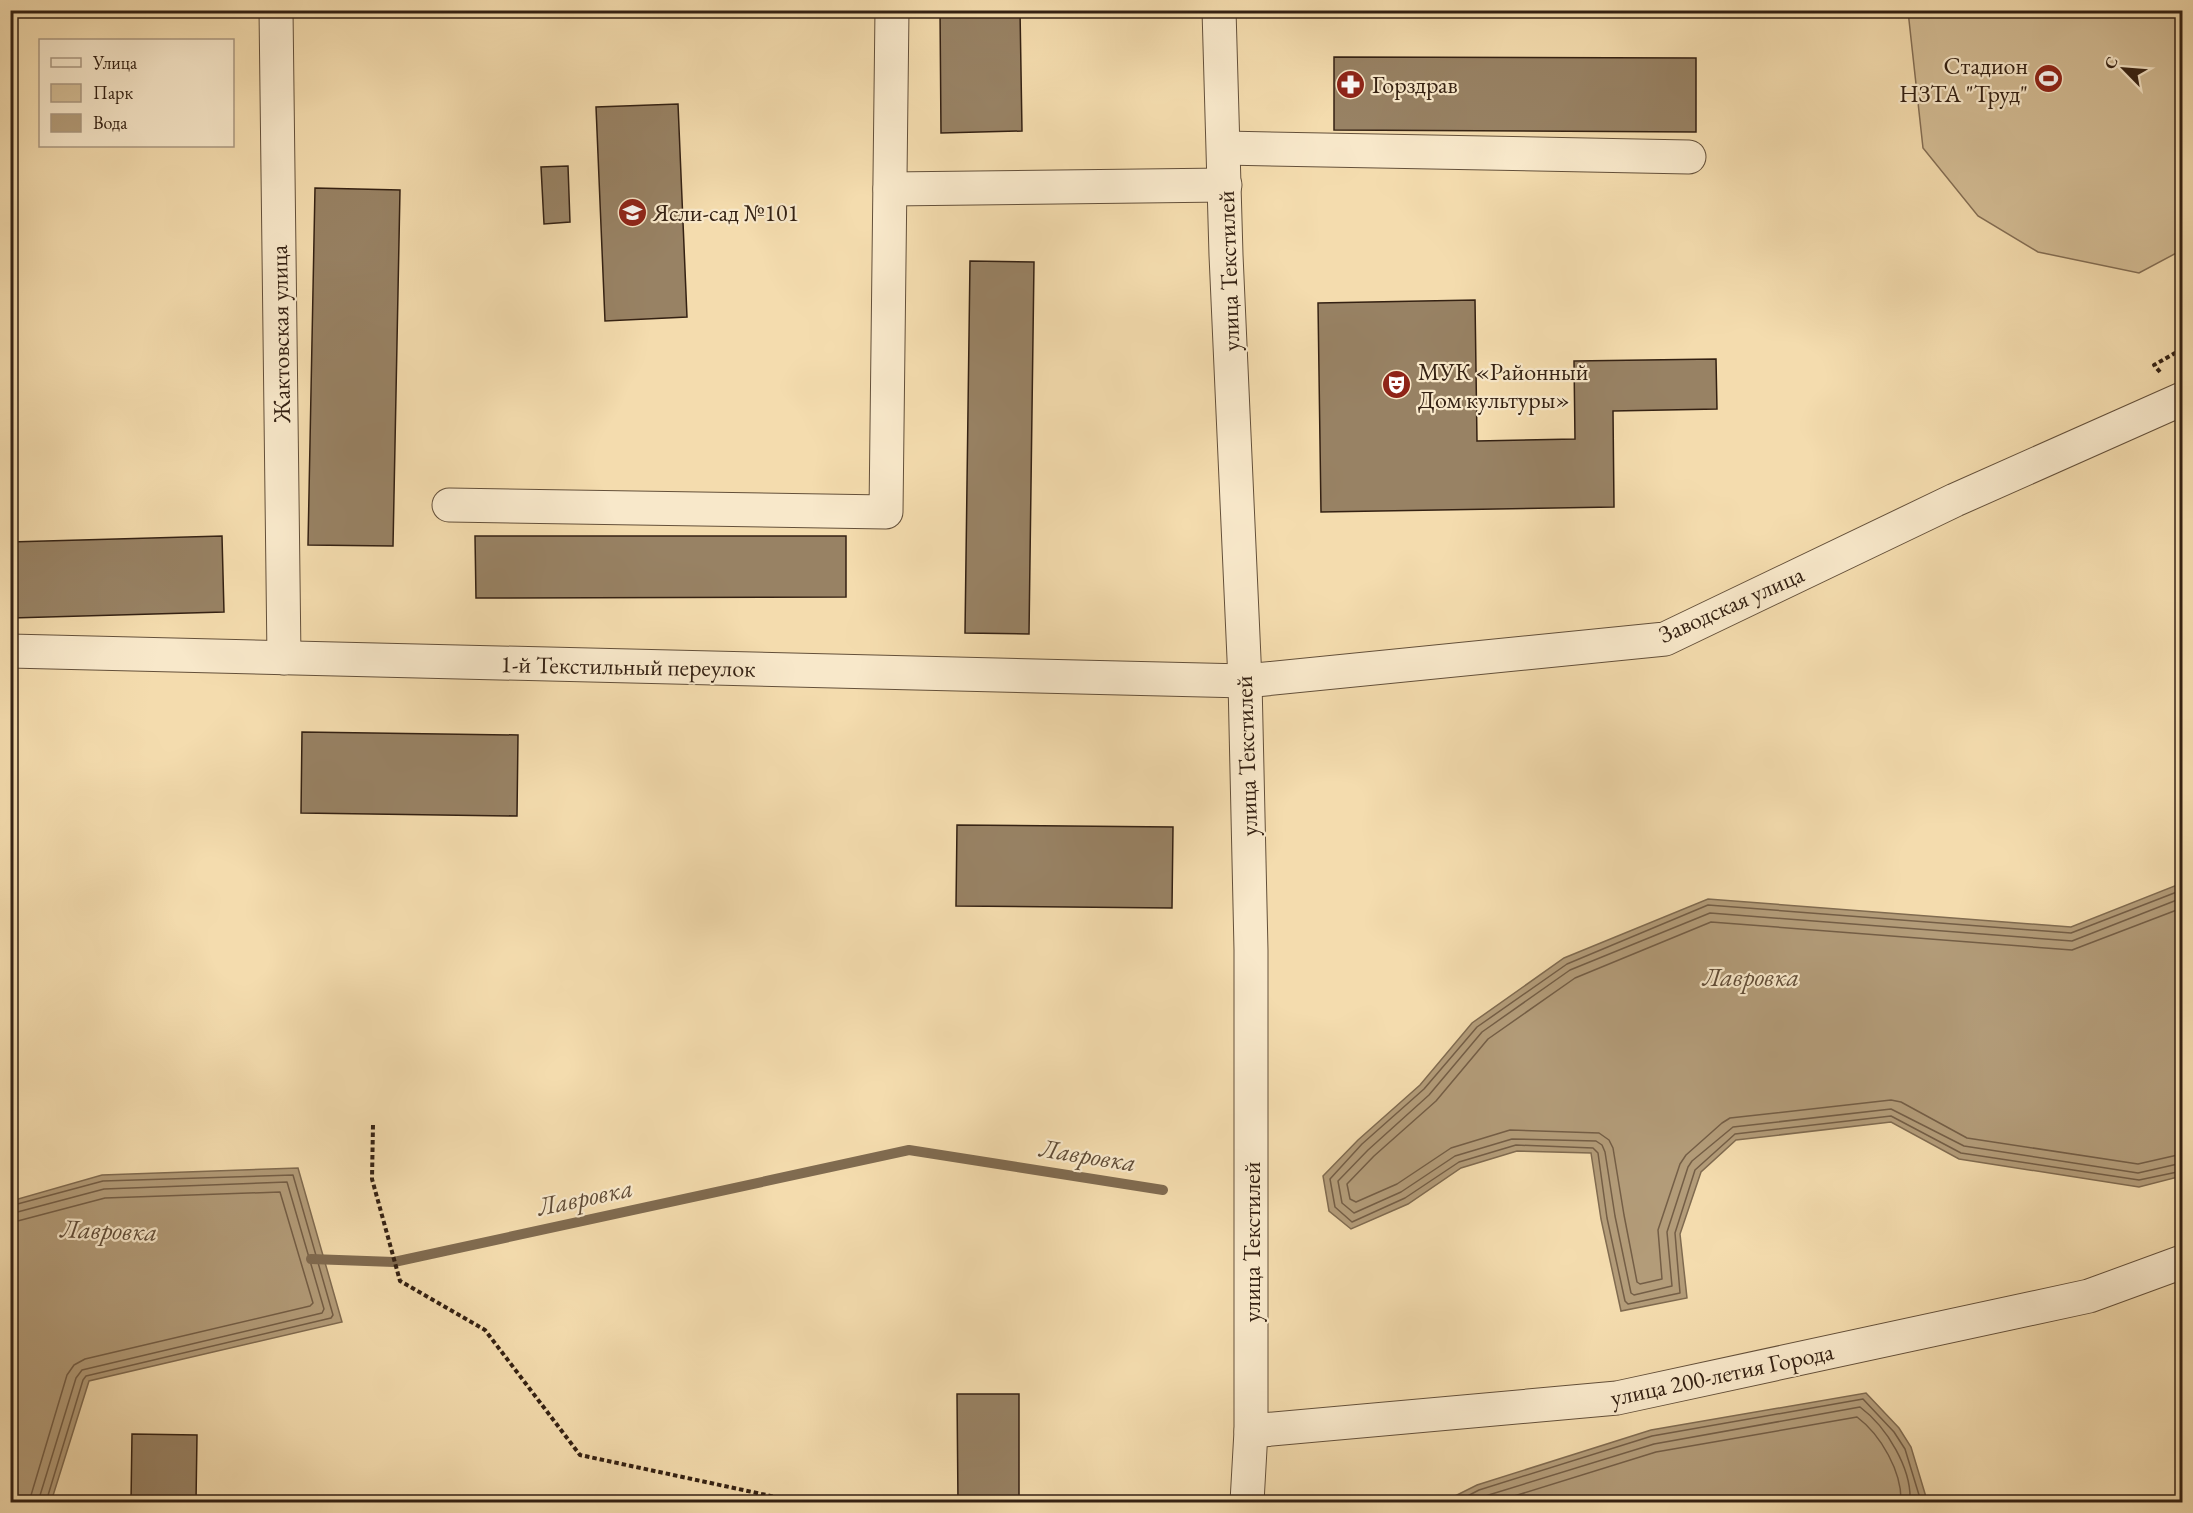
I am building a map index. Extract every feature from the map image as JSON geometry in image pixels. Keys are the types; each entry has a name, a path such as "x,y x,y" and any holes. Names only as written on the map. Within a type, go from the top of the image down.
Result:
{"street":[{"name":"Жактовская улица","path":"276,10 284,658"},
{"path":"449,505 886,512 892,10"},
{"name":"улица Текстилей","path":"1219,10 1226,255 1245,681 1251,950 1251,1431 1247,1503"},
{"path":"1224,148 1689,157"},
{"path":"890,189 1225,185"},
{"name":"Заводская улица","path":"1245,681 1665,639 1954,500 2182,399"},
{"name":"1-й Текстильный переулок","path":"10,651 1245,681"},
{"name":"улица 200-летия Города","path":"1251,1431 1617,1398 2089,1296 2182,1262"}],"path":[{"path":"373,1125 372,1179 400,1281 485,1330 580,1455 799,1503"}],"green space":[{"name":"Стадион НЗТА \"Труд\"","path":"1908,11 2182,11 2182,250 2139,273 2038,252 1978,216 1923,148"}],"water":[{"path":"2182,883 2182,1176 2139,1187 1959,1159 1891,1122 1736,1140 1701,1172 1680,1234 1687,1298 1621,1311 1601,1219 1591,1153 1517,1151 1461,1168 1408,1204 1351,1229 1329,1211 1323,1176 1358,1140 1420,1085 1472,1023 1564,958 1708,899 2071,927"},
{"path":"298,1168 342,1322 89,1381 51,1502 11,1502 11,1201 102,1175"},
{"path":"1866,1393 1899,1428 1911,1447 1926,1497 1923,1502 1443,1502 1477,1485 1651,1430"}],"building":[{"path":"940,10 1020,10 1022,131 941,133"},
{"path":"1334,57 1696,58 1696,132 1334,130"},
{"path":"678,104 687,317 605,321 596,107"},
{"path":"568,166 570,222 544,224 541,167"},
{"path":"315,188 400,190 393,546 308,545"},
{"path":"970,261 1034,262 1029,634 965,633"},
{"name":"МУК «Районный Дом культуры»","path":"1475,300 1477,441 1575,439 1574,361 1716,359 1717,409 1613,411 1614,507 1321,512 1318,303"},
{"path":"222,536 224,612 12,618 10,542"},
{"path":"475,536 846,536 846,597 476,598"},
{"path":"302,732 518,735 517,816 301,813"},
{"path":"957,825 1173,827 1172,908 956,906"},
{"path":"957,1394 1019,1394 1019,1502 958,1502"},
{"path":"132,1434 197,1435 196,1502 131,1502"}],"waterway":[{"name":"Лавровка","path":"311,1259 394,1262 909,1150 1163,1190"}],"place":[{"name":"Стадион НЗТА \"Труд\"","path":"2049,79"},
{"name":"Горздрав","path":"1351,84"},
{"name":"Ясли-сад №101","path":"632,212"},
{"name":"МУК «Районный Дом культуры»","path":"1397,385"}]}
